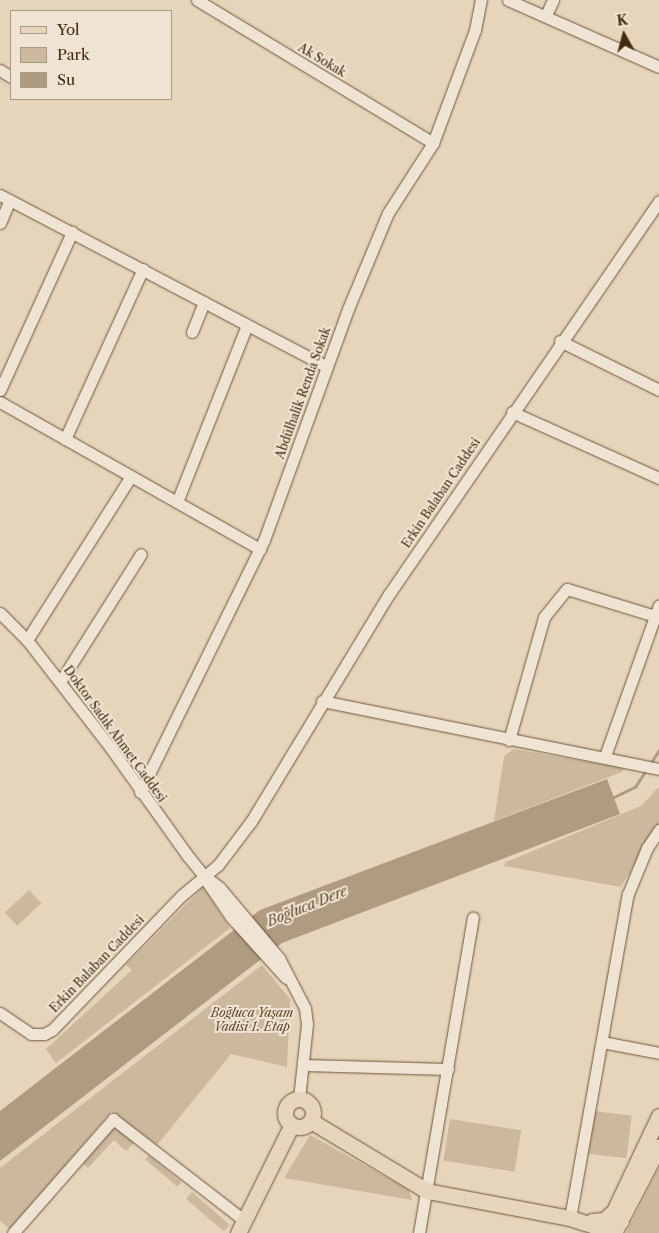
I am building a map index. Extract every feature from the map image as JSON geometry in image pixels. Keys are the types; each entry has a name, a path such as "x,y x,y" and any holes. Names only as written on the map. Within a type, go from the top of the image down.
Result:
{"main road":[{"path":"299,1099 311,1106 311,1121 302,1127 291,1126 284,1116 286,1108 299,1099"},
{"path":"574,1219 604,1220 614,1211 659,1116"},
{"path":"311,1121 427,1191 574,1219 600,1228 618,1227 659,1146"},
{"path":"242,1227 291,1126"}],"street":[{"name":"Ak Sokak","path":"196,0 433,143"},
{"name":"Abdülhalik Renda Sokak","path":"140,792 260,548 327,367 388,213 433,143 475,30 481,0"},
{"path":"508,0 546,15 659,67"},
{"path":"546,15 554,0"},
{"path":"0,223 5,197 327,367"},
{"name":"Erkin Balaban Caddesi","path":"0,1013 31,1034 44,1034 52,1030 203,875 211,860 256,808 389,594 560,341 659,201"},
{"path":"0,390 72,232"},
{"path":"65,439 143,269"},
{"path":"192,332 204,302"},
{"path":"177,502 247,325"},
{"path":"560,341 659,390"},
{"path":"0,402 260,548"},
{"path":"512,412 659,478"},
{"path":"27,640 131,476"},
{"path":"60,682 141,554"},
{"path":"509,740 544,617 567,589 655,616"},
{"path":"605,756 659,605"},
{"name":"Doktor Sadık Ahmet Caddesi","path":"0,613 27,640 203,875 220,888 236,915 291,982 305,1008 304,1065"},
{"path":"322,701 509,740 605,756 659,769"},
{"path":"574,1219 628,894 647,848 659,830"},
{"path":"420,1233 473,918"},
{"path":"602,1042 659,1053"},
{"path":"299,1099 304,1065 448,1069"},
{"path":"13,1233 113,1119 242,1227"}],"green space":[{"path":"514,749 624,768 622,772 494,821 504,756"},
{"path":"659,787 659,823 621,887 504,866 506,862 641,806"},
{"path":"203,887 230,928 56,1063 46,1049 132,970 126,965"},
{"path":"29,890 41,903 17,926 5,913"},
{"name":"Boğluca Yaşam Vadisi 1. Etap","path":"262,965 290,999 287,1067 231,1054 157,1145 112,1111 10,1229 0,1221 0,1168"},
{"path":"594,1111 632,1116 626,1158 589,1154"},
{"path":"450,1119 521,1130 515,1172 443,1160"},
{"path":"114,1125 135,1142 126,1151 114,1140 88,1168 81,1162"},
{"path":"310,1135 409,1190 412,1200 284,1178"},
{"path":"149,1155 181,1182 177,1187 145,1160"},
{"path":"659,1168 659,1233 626,1233 631,1223"},
{"path":"192,1192 230,1225 224,1232 186,1199"}],"water":[{"name":"Boğluca Dere","path":"607,779 620,814 282,943 0,1161 0,1111 260,910"}],"waterway":[{"path":"650,764 659,750"},
{"path":"610,799 635,787 646,770"}]}
